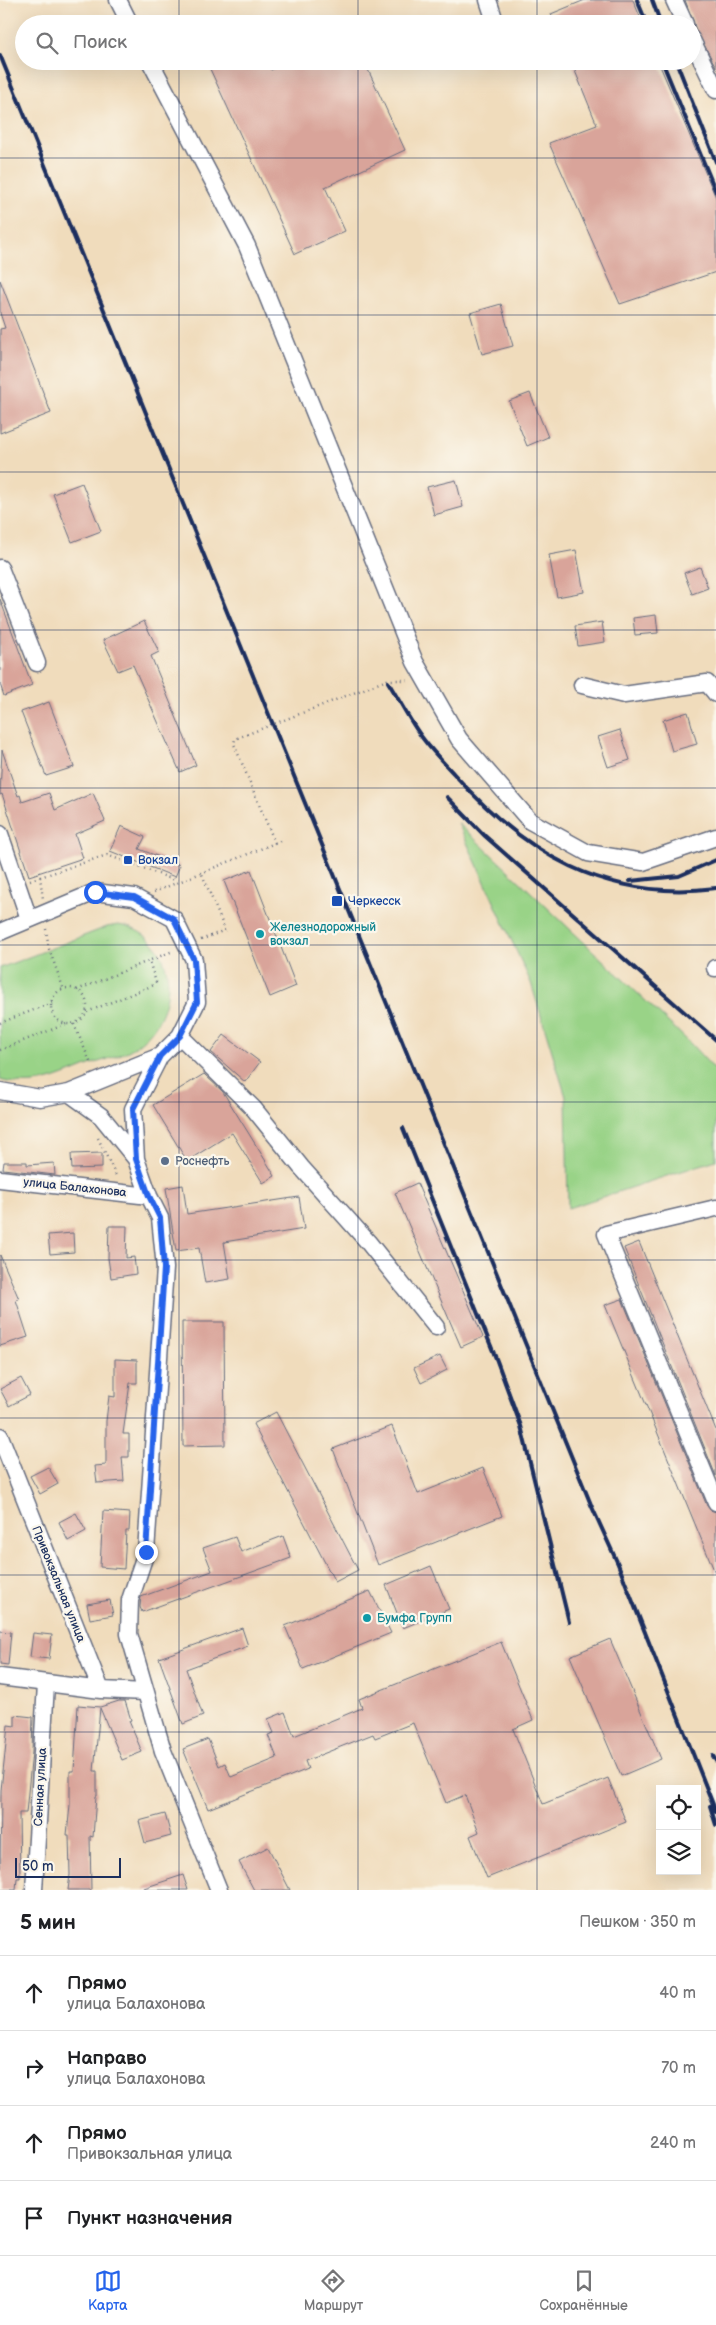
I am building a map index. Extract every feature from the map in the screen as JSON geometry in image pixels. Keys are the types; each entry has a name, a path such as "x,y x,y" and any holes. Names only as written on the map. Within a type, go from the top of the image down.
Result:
{"street":[{"path":"118,0 126,15"},
{"path":"488,0 493,15"},
{"path":"674,0 681,15"},
{"path":"701,59 716,90"},
{"path":"155,70 247,246 415,662 459,739 530,821 588,853 643,862 716,837"},
{"path":"0,568 37,663"},
{"path":"582,685 624,696 707,683 716,694"},
{"path":"0,834 29,919"},
{"path":"0,932 95,892 134,897 174,919 194,960 197,1002 180,1036 160,1056 133,1109 136,1159 149,1196 160,1218 164,1268 146,1552 130,1600 129,1634 163,1750 219,1890"},
{"path":"180,1036 254,1109 301,1167 368,1242 436,1327"},
{"path":"0,1091 40,1098 69,1093 160,1056"},
{"path":"69,1093 101,1116 136,1159"},
{"name":"улица Балахонова","path":"0,1179 149,1196"},
{"path":"716,1208 606,1234 716,1502"},
{"name":"Привокзальная улица","path":"0,1436 101,1690"},
{"path":"0,1677 101,1690 146,1692"},
{"name":"Сенная улица","path":"34,1890 46,1684"}],"path":[{"path":"275,843 234,744 235,739 388,680 413,679 423,676"},
{"path":"134,897 182,882 280,841"},
{"path":"40,877 107,855 182,882"},
{"path":"0,1050 66,1024 74,1024 82,1019 87,1012 154,986 156,978 149,961"},
{"path":"66,1024 58,1020 53,1014 52,1003 54,997 60,991 68,988 77,990 84,995 87,1003 87,1012"},
{"path":"0,1023 52,1003"},
{"path":"74,1024 91,1064"},
{"path":"96,1134 124,1192"}],"green space":[{"path":"458,823 688,1041 716,1071 716,1160 568,1208 566,1097 531,983"},
{"path":"118,925 136,930 149,939 159,952 166,967 168,983 166,1000 161,1017 151,1032 137,1045 124,1053 56,1078 30,1083 12,1083 0,1080 0,968 107,927"}],"building":[{"path":"585,0 633,0 639,15 551,15"},
{"path":"685,0 716,0 716,67 701,39 701,15 691,15"},
{"path":"210,70 368,70 405,150 325,187 345,231 295,254"},
{"path":"575,70 662,70 716,198 716,272 620,304 549,143 597,125"},
{"path":"0,280 51,413 0,433 0,329 5,328 0,313"},
{"path":"501,304 513,346 482,354 470,313"},
{"path":"530,393 548,437 527,446 509,401"},
{"path":"456,480 463,507 434,515 427,487"},
{"path":"82,483 101,531 72,542 53,494"},
{"path":"576,550 584,592 557,597 549,555"},
{"path":"700,567 708,588 692,594 684,573"},
{"path":"0,599 32,685 4,696 0,684"},
{"path":"656,615 658,633 635,635 633,618"},
{"path":"144,621 159,652 151,656 196,765 180,772 133,665 118,671 103,640"},
{"path":"602,622 605,642 578,646 575,626"},
{"path":"49,702 74,767 46,776 21,712"},
{"path":"688,712 697,744 672,751 663,720"},
{"path":"620,730 630,760 608,767 598,737"},
{"path":"2,750 18,796 20,795 22,802 49,793 55,810 93,793 105,821 75,834 83,858 29,876 2,794 0,795"},
{"path":"121,826 145,837 139,849 180,865 175,877 110,851"},
{"name":"Железнодорожный вокзал","path":"251,870 296,986 270,997 224,881"},
{"path":"224,1035 260,1062 245,1082 211,1052"},
{"path":"204,1074 223,1092 275,1176 263,1183 232,1133 187,1161 153,1105"},
{"path":"102,1153 102,1168 72,1169 71,1154"},
{"path":"4,1162 27,1162 27,1165 54,1163 55,1175 3,1169"},
{"path":"417,1183 483,1337 461,1347 395,1193"},
{"path":"183,1185 187,1214 299,1197 304,1229 224,1242 230,1279 205,1283 199,1248 176,1251 166,1188"},
{"path":"109,1226 127,1226 126,1258 134,1257 136,1274 111,1278 108,1258"},
{"path":"73,1233 74,1252 50,1254 48,1235"},
{"path":"639,1242 716,1430 716,1476 624,1248"},
{"path":"0,1255 19,1299 16,1300 28,1337 0,1346"},
{"path":"622,1299 707,1506 710,1510 716,1512 716,1575 605,1305"},
{"path":"182,1322 224,1322 225,1445 183,1446"},
{"path":"440,1356 447,1370 421,1383 414,1368"},
{"path":"115,1359 137,1360 137,1383 130,1383 123,1434 129,1434 129,1457 122,1457 124,1481 97,1483 95,1466 106,1465 106,1421 109,1396 115,1397"},
{"path":"21,1378 30,1395 9,1406 0,1389"},
{"path":"276,1412 358,1570 335,1582 253,1424"},
{"path":"392,1426 418,1494 483,1468 502,1516 378,1565 333,1449"},
{"path":"48,1467 58,1484 40,1494 30,1476"},
{"path":"103,1511 130,1513 129,1531 126,1531 124,1569 100,1567"},
{"path":"76,1513 86,1531 68,1541 59,1522"},
{"path":"283,1536 291,1558 142,1612 140,1607 141,1597 212,1571 203,1548 235,1537 241,1552"},
{"path":"431,1566 449,1609 403,1628 386,1585"},
{"path":"370,1591 391,1633 303,1669 285,1626"},
{"path":"110,1600 113,1615 90,1619 87,1604"},
{"path":"242,1628 248,1646 186,1669 203,1716 183,1724 159,1658"},
{"path":"0,1631 11,1632 8,1665 0,1664"},
{"path":"33,1633 52,1635 49,1659 30,1657"},
{"path":"610,1639 661,1759 621,1776 570,1656"},
{"path":"501,1642 533,1720 513,1729 543,1804 608,1778 626,1822 487,1878 470,1836 479,1832 465,1795 446,1803 413,1723 375,1738 373,1734 305,1761 308,1769 208,1809 183,1749 208,1739 219,1766 225,1763 231,1777 277,1758 268,1735 274,1733 268,1719 285,1712 294,1736 362,1708 359,1699"},
{"path":"125,1701 131,1720 129,1721 142,1752 122,1760 100,1708 94,1771 97,1771 97,1796 93,1837 90,1836 91,1890 68,1890 70,1875 69,1835 67,1835 70,1805 70,1771 74,1771 78,1705 100,1707"},
{"path":"15,1715 33,1717 32,1752 26,1813 19,1813 20,1878 17,1878 16,1890 0,1890 1,1790 8,1725 15,1726"},
{"path":"165,1814 171,1836 145,1843 139,1821"},
{"path":"268,1847 290,1890 254,1890 239,1862"},
{"path":"183,1875 188,1890 145,1890 144,1888"}],"railway":[{"path":"637,0 643,15"},
{"path":"652,0 658,15"},
{"path":"0,55 592,1507 618,1564 716,1812"},
{"path":"666,70 716,192"},
{"path":"680,70 716,162"},
{"path":"388,682 427,744 481,802 509,828 539,849 570,866 603,879 638,887 676,890 716,888"},
{"path":"447,797 485,836 716,1040"},
{"path":"630,881 679,876 716,860"},
{"path":"403,1128 497,1361 521,1426 569,1622"},
{"path":"713,1756 716,1761"},
{"path":"710,1806 716,1825"}],"place":[{"name":"Вокзал","path":"128,860"},
{"name":"Черкесск","path":"337,901"},
{"name":"Железнодорожный вокзал","path":"260,934"},
{"name":"Роснефть","path":"165,1161"},
{"name":"Бумфа Групп","path":"367,1618"}],"route":[{"path":"95,892 134,897 174,919 194,960 197,1002 180,1036 160,1056 133,1109 136,1159 149,1196 160,1218 164,1268 152,1497 146,1552"}]}
